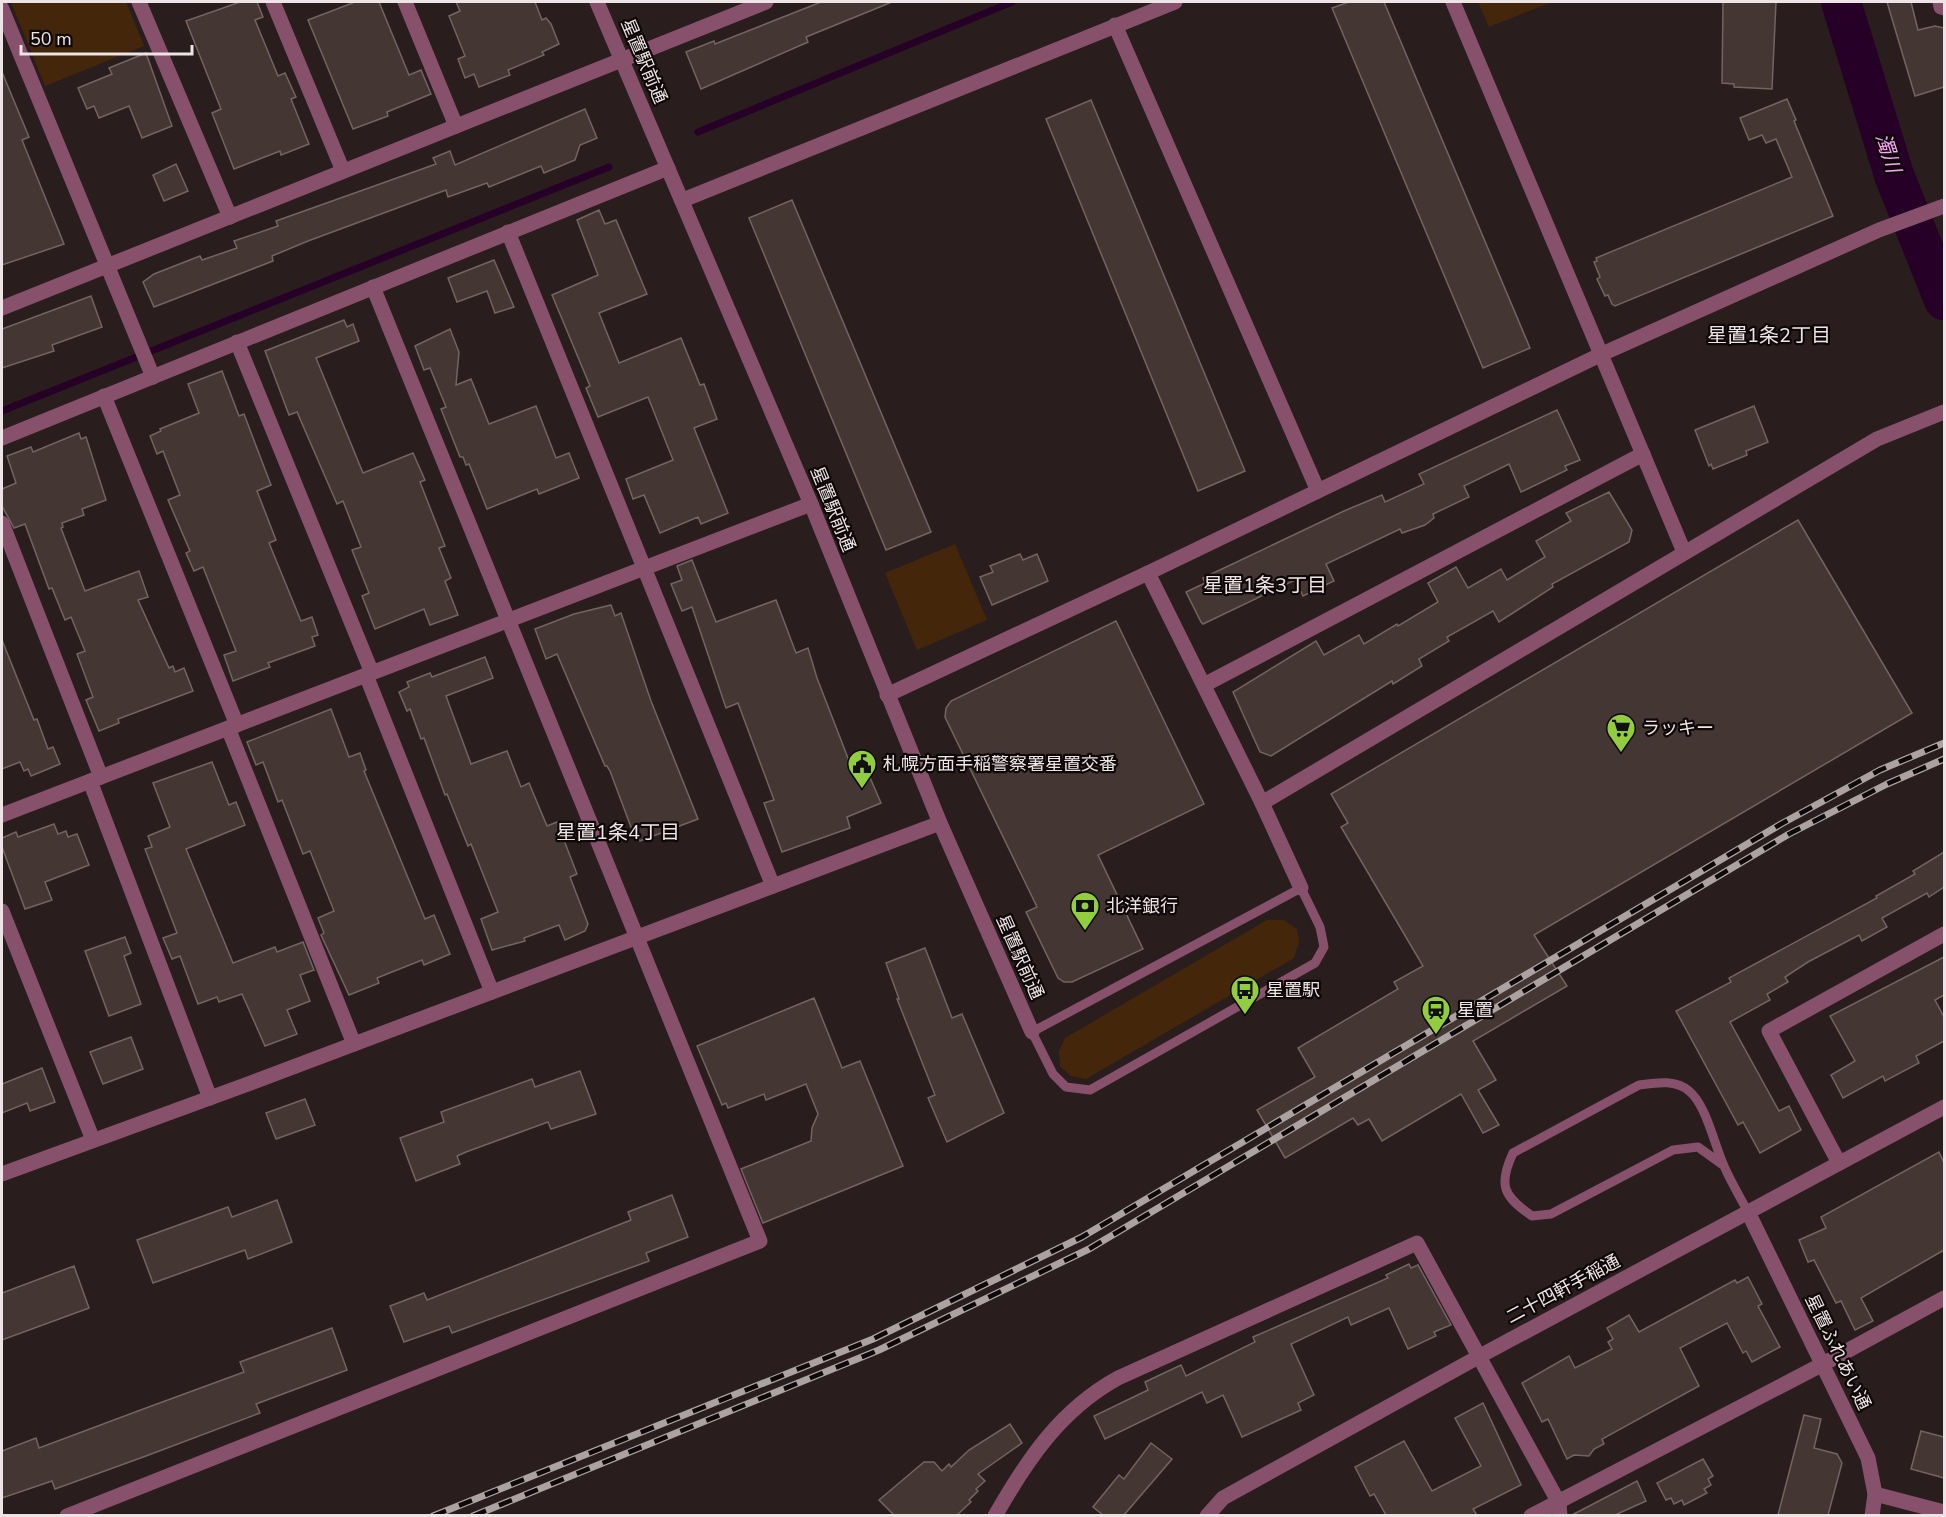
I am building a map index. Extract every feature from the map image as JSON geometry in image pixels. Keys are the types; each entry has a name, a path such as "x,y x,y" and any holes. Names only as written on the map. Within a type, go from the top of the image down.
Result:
{"street":[{"path":"139,2 230,217"},
{"path":"273,2 343,171"},
{"path":"405,2 456,126"},
{"name":"星置駅前通","path":"597,2 811,504 940,823 1032,1032"},
{"path":"2,308 766,2"},
{"path":"682,200 1175,2"},
{"path":"1453,2 1684,552"},
{"path":"1940,2 1941,7 1944,8"},
{"path":"2,9 150,370"},
{"path":"1115,26 1318,491"},
{"path":"2,438 104,396 150,370 237,342 668,168"},
{"path":"887,695 1148,573 1602,354 1879,230 1940,208"},
{"path":"508,232 646,568 772,886"},
{"path":"67,1515 760,1241 373,287"},
{"path":"237,342 492,992"},
{"path":"104,396 354,1044"},
{"path":"1262,803 1877,439 1944,412"},
{"path":"1204,685 1643,453"},
{"path":"2,815 811,504"},
{"path":"2,523 210,1098"},
{"path":"1148,573 1262,803 1301,888"},
{"path":"2,1174 940,823"},
{"path":"2,911 93,1140"},
{"path":"1839,1163 1769,1031 1944,934"},
{"name":"二十四軒手稲通","path":"1207,1515 1223,1498 1480,1356 1944,1107"},
{"name":"星置ふれあい通","path":"1748,1212 1868,1458 1875,1494 1872,1515"},
{"path":"995,1515 1021,1470 1057,1425 1090,1394 1118,1378 1417,1244 1480,1356 1560,1509"},
{"path":"1531,1515 1560,1509 1944,1298"},
{"path":"1875,1494 1944,1512"}],"lane":[{"path":"1301,888 1320,927 1324,947 1315,963 1090,1090 1066,1088 1053,1074 1032,1032 1301,888"},
{"path":"1723,1166 1698,1147 1673,1150 1551,1214 1532,1216 1513,1204 1503,1186 1505,1170 1513,1153 1639,1085 1660,1082 1676,1084 1690,1091 1713,1132 1723,1166 1748,1212"}],"shaded area":[{"path":"11,2 126,2 144,46 45,86"},
{"path":"1478,2 1552,2 1489,27"},
{"path":"955,544 987,620 917,650 885,573"},
{"path":"1267,920 1284,920 1297,929 1299,942 1294,958 1086,1079 1071,1076 1060,1066 1059,1051 1065,1038"}],"building":[{"path":"240,2 257,2 263,17 255,20 278,76 285,73 296,97 291,99 309,144 281,155 280,151 234,169 212,113 221,109 186,21"},
{"path":"355,2 379,2 409,75 421,70 431,94 387,112 388,116 353,129 308,20"},
{"path":"456,2 535,2 542,20 546,18 551,24 559,44 542,52 544,55 508,70 510,75 479,87 474,74 465,78 458,59 465,56 449,16 460,11"},
{"path":"821,2 892,2 806,37 808,42 701,89 686,52 714,41 715,44"},
{"path":"1349,2 1384,2 1530,348 1483,368 1332,8"},
{"path":"1723,2 1776,2 1772,89 1734,87 1734,84 1722,83"},
{"path":"1887,2 1911,2 1918,30 1935,26 1944,28 1944,87 1915,96"},
{"path":"146,53 172,126 142,138 129,106 99,118 94,106 87,109 78,88 112,74 109,68"},
{"path":"2,72 29,137 22,140 64,244 2,265"},
{"path":"1787,99 1833,216 1615,306 1612,304 1608,295 1605,296 1597,279 1600,277 1594,262 1597,261 1596,258 1792,177 1776,139 1766,143 1762,135 1749,140 1740,118"},
{"path":"1091,100 1245,471 1198,491 1046,119"},
{"path":"585,109 597,138 580,145 575,160 544,173 541,166 489,187 487,183 448,197 446,190 308,241 272,256 273,261 154,307 143,282 154,274 200,256 202,260 237,248 234,241 278,226 276,221 436,164 433,158 450,151 455,165"},
{"path":"176,164 188,191 164,201 153,175"},
{"path":"792,200 931,532 886,550 749,218"},
{"path":"599,210 605,224 616,220 647,294 599,313 619,363 681,338 700,385 704,384 717,419 694,428 728,513 701,524 698,517 660,533 644,495 633,499 626,479 673,460 648,397 598,417 586,388 590,386 552,295 598,275 577,220"},
{"path":"494,260 514,307 495,313 487,291 457,302 448,278"},
{"path":"91,296 102,327 52,345 54,351 2,368 2,329"},
{"path":"344,320 347,327 353,324 359,341 316,358 363,473 413,453 425,480 420,482 445,546 439,548 451,578 445,581 458,615 430,625 424,609 375,629 362,596 369,593 352,550 361,547 343,501 337,504 297,412 289,415 265,351"},
{"path":"450,329 459,352 456,385 471,379 489,424 536,406 556,458 569,453 579,478 539,494 537,489 487,509 469,464 466,465 463,457 460,457 441,409 446,407 430,368 424,370 415,346"},
{"path":"222,371 239,416 244,414 271,485 257,491 276,540 269,543 301,621 312,617 318,635 312,637 315,646 268,663 270,667 233,681 224,655 236,651 203,567 194,571 186,553 190,551 168,500 180,495 163,451 157,454 150,436 161,431 160,429 199,413 188,384"},
{"path":"1754,406 1768,442 1746,451 1747,455 1713,469 1711,464 1709,466 1695,430"},
{"path":"1557,410 1580,460 1565,466 1567,470 1521,492 1509,464 1464,486 1469,497 1433,514 1434,518 1425,525 1402,533 1400,529 1326,564 1334,581 1303,596 1295,580 1203,624 1201,622 1186,592 1205,583 1203,578 1344,511 1382,495 1385,502 1424,484 1419,474"},
{"path":"79,433 81,439 86,437 106,500 82,509 84,515 62,523 61,528 85,591 139,571 148,597 138,600 169,668 173,666 175,672 184,668 193,691 118,719 119,723 99,731 86,700 93,697 77,654 85,651 71,617 65,620 52,588 49,589 25,524 14,528 2,506 2,489 16,483 7,456 31,447 33,452"},
{"path":"1609,492 1632,530 1629,542 1552,584 1553,587 1499,622 1493,611 1447,637 1449,641 1419,659 1422,666 1393,684 1392,681 1271,756 1260,752 1233,692 1316,641 1324,655 1359,635 1364,644 1397,624 1398,626 1438,602 1428,583 1456,567 1468,588 1501,569 1507,580 1545,557 1536,541 1571,521 1566,513"},
{"name":"ラッキー","path":"1798,520 1912,713 1534,935 1567,986 1473,1041 1496,1080 1478,1090 1499,1125 1483,1133 1461,1094 1382,1141 1369,1119 1358,1125 1353,1118 1285,1158 1257,1110 1315,1077 1298,1048 1398,989 1394,982 1423,966 1341,827 1348,823 1331,794"},
{"path":"1020,554 1023,560 1037,554 1048,581 992,605 980,577 993,572 990,566"},
{"path":"692,560 716,622 776,600 796,653 808,648 817,678 853,771 865,766 881,803 847,817 850,828 782,852 764,803 774,800 738,703 726,708 692,607 682,611 671,584 682,580 677,566"},
{"path":"611,605 615,616 621,613 651,701 698,819 640,841 637,834 634,835 610,771 605,766 557,654 546,659 535,629 574,614"},
{"path":"1116,621 1204,804 1098,855 1143,949 1072,982 1064,982 1058,978 1026,912 1037,907 945,717 946,708 951,701"},
{"path":"2,640 34,720 37,719 48,749 53,747 60,764 31,776 28,769 24,771 20,762 2,769"},
{"path":"485,657 493,678 446,696 471,764 507,751 521,787 529,783 547,826 557,822 577,874 570,877 588,924 585,931 565,940 559,925 524,938 525,941 492,950 481,919 498,912 471,844 468,846 447,794 445,795 424,738 421,739 410,709 407,711 399,692 409,687 407,682 430,673 432,677"},
{"path":"331,709 349,757 360,753 366,770 364,771 425,919 434,915 450,954 424,965 422,960 377,978 379,983 349,995 321,935 324,933 318,918 334,911 310,851 303,854 282,800 278,802 263,762 256,765 247,742"},
{"path":"212,762 229,805 236,802 245,825 186,849 233,963 275,947 277,952 303,942 314,970 300,975 310,1001 287,1010 297,1034 265,1046 242,994 219,1002 217,997 198,1004 180,956 172,959 163,938 177,933 145,849 152,847 148,836 170,827 153,783"},
{"path":"54,824 58,834 66,831 68,837 77,834 89,865 45,882 52,900 25,909 2,847 2,838 16,832 18,837"},
{"path":"1944,852 1944,887 1929,897 1927,893 1882,918 1887,927 1862,941 1859,935 1808,962 1785,977 1788,982 1767,994 1770,1000 1730,1022 1779,1111 1789,1106 1801,1130 1760,1153 1743,1122 1738,1125 1676,1011 1731,982 1729,978 1877,898 1876,896 1915,874 1913,871"},
{"path":"125,937 131,953 124,956 141,1004 109,1016 85,951"},
{"path":"925,948 952,1018 962,1014 1004,1113 947,1142 928,1098 935,1095 897,999 899,999 886,963"},
{"path":"1944,957 1944,995 1935,1000 1944,1017 1944,1041 1916,1056 1919,1063 1885,1081 1883,1076 1843,1098 1831,1075 1855,1061 1830,1016"},
{"path":"814,998 842,1068 860,1061 903,1166 763,1223 741,1169 811,1141 812,1128 818,1114 806,1084 766,1100 764,1094 728,1108 726,1103 722,1105 697,1046"},
{"path":"131,1037 143,1069 103,1084 90,1052"},
{"path":"42,1068 55,1102 30,1111 27,1103 2,1113 2,1084"},
{"path":"580,1071 596,1114 551,1129 548,1122 466,1152 457,1156 460,1164 416,1181 400,1138 444,1122 441,1112 532,1079 535,1087"},
{"path":"305,1099 315,1125 276,1139 266,1113"},
{"path":"1939,1152 1944,1163 1944,1250 1861,1298 1873,1321 1855,1330 1841,1301 1836,1303 1814,1260 1808,1262 1799,1240 1826,1228 1821,1217"},
{"path":"672,1195 688,1237 646,1253 649,1261 452,1333 449,1326 404,1342 390,1306 424,1293 427,1300 540,1256 631,1220 628,1212"},
{"path":"277,1200 292,1242 248,1259 245,1250 153,1283 137,1240 228,1207 232,1217"},
{"path":"1409,1264 1411,1268 1418,1265 1451,1325 1434,1332 1436,1336 1408,1349 1389,1308 1351,1325 1348,1317 1291,1344 1314,1395 1298,1403 1301,1410 1242,1437 1223,1395 1207,1403 1202,1392 1105,1439 1094,1416 1148,1390 1145,1382 1181,1365 1186,1376 1255,1342 1253,1337 1388,1278 1386,1275"},
{"path":"74,1266 89,1308 2,1340 2,1293"},
{"path":"1748,1277 1762,1304 1758,1306 1780,1347 1752,1362 1746,1351 1743,1353 1727,1323 1680,1348 1699,1386 1602,1439 1604,1444 1594,1449 1589,1456 1574,1455 1567,1459 1548,1419 1542,1422 1522,1383 1569,1356 1575,1368 1612,1349 1608,1342 1613,1339 1607,1328 1629,1315 1639,1332 1735,1280 1737,1283"},
{"path":"332,1328 347,1370 256,1404 260,1413 146,1456 55,1489 52,1481 2,1498 2,1451 36,1438 39,1448 244,1372 240,1362"},
{"path":"1483,1403 1521,1485 1473,1509 1477,1515 1386,1515 1374,1494 1370,1496 1355,1467 1404,1441 1432,1491 1481,1466 1455,1418"},
{"path":"1804,1415 1821,1419 1814,1448 1837,1454 1842,1463 1828,1515 1778,1515"},
{"path":"1010,1424 1022,1443 978,1474 985,1481 976,1489 978,1491 969,1500 971,1502 957,1515 894,1515 879,1500 924,1462 934,1462 942,1471 949,1464 951,1467 969,1450"},
{"path":"1921,1431 1944,1437 1944,1478 1911,1469"},
{"path":"1151,1443 1172,1459 1124,1515 1103,1515 1093,1507 1119,1475 1124,1479"},
{"path":"1703,1459 1713,1476 1708,1479 1711,1485 1704,1489 1707,1493 1684,1505 1682,1500 1674,1504 1671,1498 1666,1500 1657,1483"},
{"path":"1637,1481 1646,1501 1615,1515 1572,1515"}],"waterway":[{"path":"698,132 1012,2"},
{"name":"濁川","path":"1841,2 1894,175 1944,300"},
{"path":"2,411 609,167"}],"railway":[{"path":"433,1516 873,1339 1082,1237 1781,824 1880,770 1944,743"},
{"path":"473,1516 879,1350 1089,1249 1789,834 1887,784 1944,759"}],"place":[{"name":"ラッキー","path":"1621,754"},
{"name":"札幌方面手稲警察署星置交番","path":"862,790"},
{"name":"北洋銀行","path":"1085,932"},
{"name":"星置駅","path":"1245,1016"},
{"name":"星置","path":"1436,1036"}],"district":[{"name":"星置1条2丁目","path":"1769,335"},
{"name":"星置1条3丁目","path":"1265,585"},
{"name":"星置1条4丁目","path":"618,832"}]}
